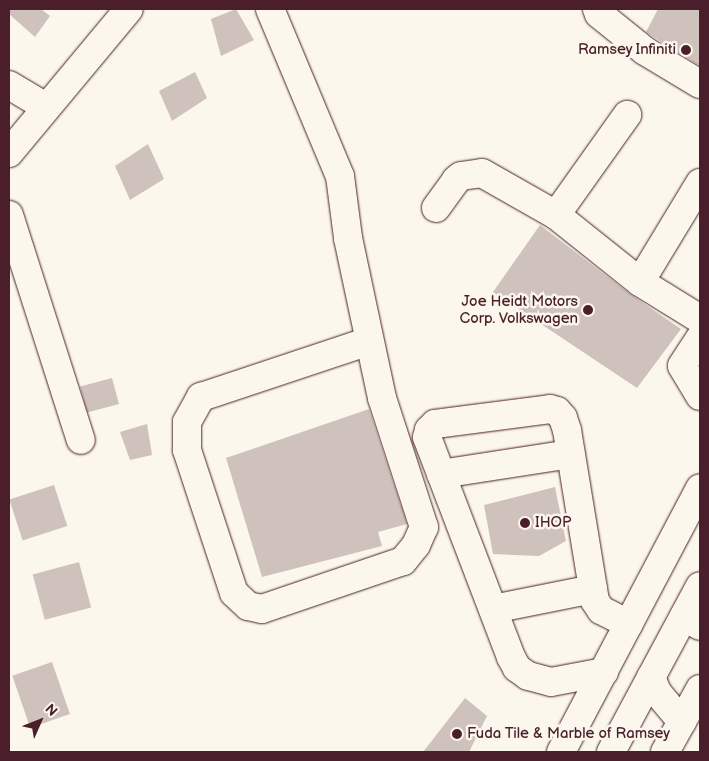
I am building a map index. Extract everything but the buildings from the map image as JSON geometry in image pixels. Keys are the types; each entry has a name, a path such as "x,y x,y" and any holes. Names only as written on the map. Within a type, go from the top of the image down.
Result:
{"main road":[{"path":"9,153 129,9"},
{"path":"270,9 340,176 348,238 370,341 382,398 424,527 416,545 403,561 262,609 248,606 234,594 186,450 187,422 201,396 370,341"},
{"path":"597,9 599,14 645,51 700,84"},
{"path":"9,85 46,107"},
{"path":"556,215 627,115"},
{"path":"436,208 456,180 462,176 482,173 556,215 640,282 700,320"},
{"path":"640,282 700,183"},
{"path":"9,215 81,440"},
{"path":"700,338 682,366 700,396"},
{"path":"604,672 551,682 528,676 517,668 510,657 427,437 429,430 435,424 550,408 557,411 563,418 595,601 601,610 629,624"},
{"path":"441,474 570,454"},
{"path":"561,752 700,488"},
{"path":"612,752 652,677 692,621 700,586"},
{"path":"493,609 593,589"},
{"path":"652,677 657,692 682,722"},
{"path":"665,752 700,689"}],"place":[{"name":"Ramsey Infiniti","path":"686,50"},
{"name":"Joe Heidt Motors Corp. Volkswagen","path":"588,310"},
{"name":"IHOP","path":"525,523"},
{"name":"Fuda Tile & Marble of Ramsey","path":"457,734"}]}
